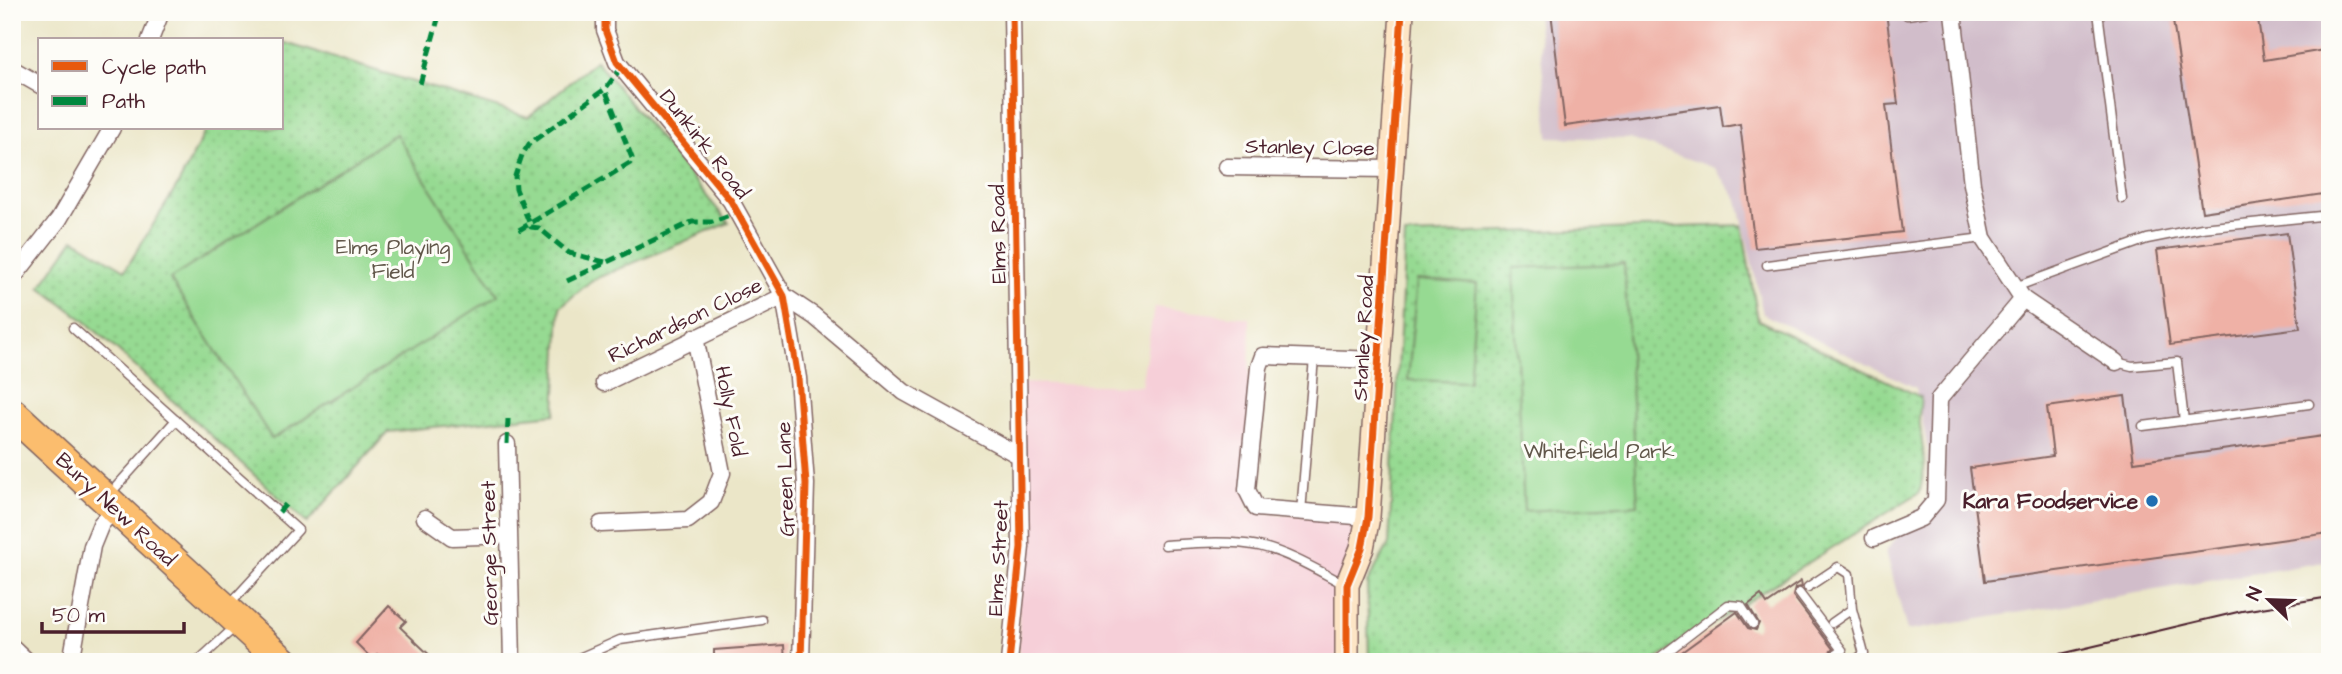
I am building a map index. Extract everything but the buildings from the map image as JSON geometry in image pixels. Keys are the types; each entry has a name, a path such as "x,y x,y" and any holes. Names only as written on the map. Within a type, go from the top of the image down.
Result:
{"highway":[{"name":"Bury New Road","path":"12,412 283,662"}],"street":[{"path":"151,38 161,12"},
{"name":"Dunkirk Road","path":"605,12 606,30 617,62 731,201 784,296"},
{"name":"Elms Road","path":"1013,12 1018,455"},
{"name":"Stanley Road","path":"1347,662 1347,585 1362,548 1368,517 1402,12"},
{"path":"1953,12 1972,184 1983,238 2019,293 2116,362"},
{"path":"12,69 38,84"},
{"path":"12,279 59,219 111,130"},
{"name":"Stanley Close","path":"1227,167 1392,169"},
{"path":"1874,538 1921,518 1936,500 1939,399 2019,293"},
{"path":"784,296 814,316 904,393 1018,455"},
{"name":"Richardson Close","path":"604,383 784,296"},
{"name":"Green Lane","path":"784,296 798,378 806,484 801,662"},
{"name":"Holly Fold","path":"601,524 688,520 711,502 722,473 695,337"},
{"path":"1368,517 1256,508 1247,490 1260,360 1270,354 1379,360"},
{"name":"George Street","path":"507,444 512,662"},
{"name":"Elms Street","path":"1009,662 1021,547 1018,455"},
{"path":"71,662 92,546 110,503"},
{"path":"425,518 452,537 509,535"},
{"path":"12,648 28,662"}],"lane":[{"path":"1907,15 1926,12"},
{"path":"2098,12 2122,199"},
{"path":"2019,293 2147,239 2202,228 2330,215"},
{"path":"1767,265 1983,238"},
{"path":"74,328 298,530 197,662"},
{"path":"1301,512 1314,356"},
{"path":"2116,362 2132,366 2177,362 2184,421"},
{"path":"2143,426 2309,404"},
{"path":"110,503 176,420"},
{"path":"1165,545 1212,543 1258,546 1294,558 1347,585"},
{"path":"1808,587 1838,566 1849,574 1852,609 1864,654 1853,662"},
{"path":"1800,593 1842,650 1825,662"},
{"path":"1654,662 1728,605 1741,606 1754,624"},
{"path":"1832,624 1852,609"},
{"path":"578,662 579,658 620,640 762,620"}],"shaded area":[{"path":"1537,12 2330,12 2330,561 1907,631 1886,551 1927,498 1928,450 1916,388 1763,314 1738,200 1715,168 1629,139 1549,137"},
{"path":"1154,307 1250,318 1248,512 1359,520 1336,662 1019,662 1017,383 1141,386"}],"green space":[{"name":"Elms Playing Field","path":"284,43 528,117 596,61 729,223 592,280 560,307 555,414 388,432 307,523 85,321 40,287 74,239 125,270 179,183 206,130 284,130"},
{"path":"396,134 498,295 272,439 170,279"},
{"name":"Whitefield Park","path":"1742,225 1758,320 1921,397 1919,418 1925,464 1920,492 1652,662 1369,662 1367,583 1389,544 1405,235"},
{"path":"1624,264 1638,505 1524,511 1513,268"},
{"path":"1417,280 1477,284 1469,382 1408,380"}],"tram line":[{"path":"2027,662 2242,611 2330,597"}],"marked path":[{"path":"420,84 440,12"},
{"path":"605,262 569,253 539,228 531,227 516,189 515,176 529,144 605,89 622,67"},
{"path":"519,230 630,163 632,158 605,89"},
{"path":"567,281 692,222 713,222 738,213"},
{"path":"507,444 508,419"},
{"path":"279,512 286,504"}],"cycle path":[{"path":"605,12 605,30 617,62 731,201 784,296 798,378 806,484 801,662"},
{"path":"1009,662 1021,547 1012,12"},
{"path":"1347,662 1347,585 1362,548 1368,517 1402,12"}],"place":[{"name":"Kara Foodservice","path":"2152,501"}]}
